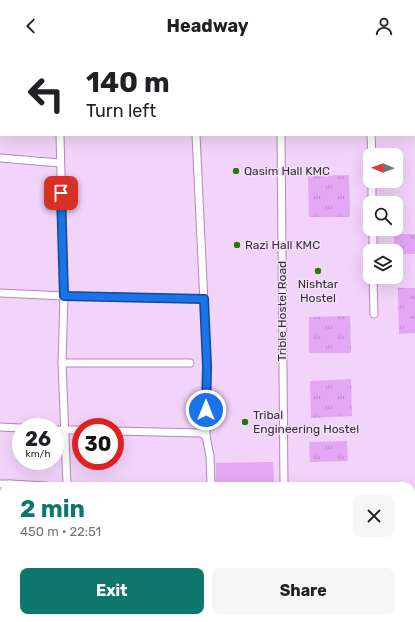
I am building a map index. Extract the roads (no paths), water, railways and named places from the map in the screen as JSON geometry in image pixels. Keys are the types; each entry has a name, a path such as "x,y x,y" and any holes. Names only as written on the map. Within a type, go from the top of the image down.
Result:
{"street":[{"path":"60,136 64,296 62,363 66,430 67,482"},
{"path":"196,136 207,366 206,436 210,456 210,482"},
{"name":"Trible Hostel Road","path":"281,136 284,482"},
{"path":"371,136 372,148"},
{"path":"0,158 60,163"},
{"path":"373,284 374,314"},
{"path":"0,293 204,299"},
{"path":"62,363 190,363"},
{"path":"0,427 12,428"},
{"path":"66,430 72,430"},
{"path":"124,431 201,433 206,436"}],"place":[{"name":"Qasim Hall KMC","path":"236,171"},
{"name":"Razi Hall KMC","path":"237,245"},
{"name":"Nishtar Hostel","path":"318,271"},
{"name":"Tribal Engineering Hostel","path":"245,422"}]}
